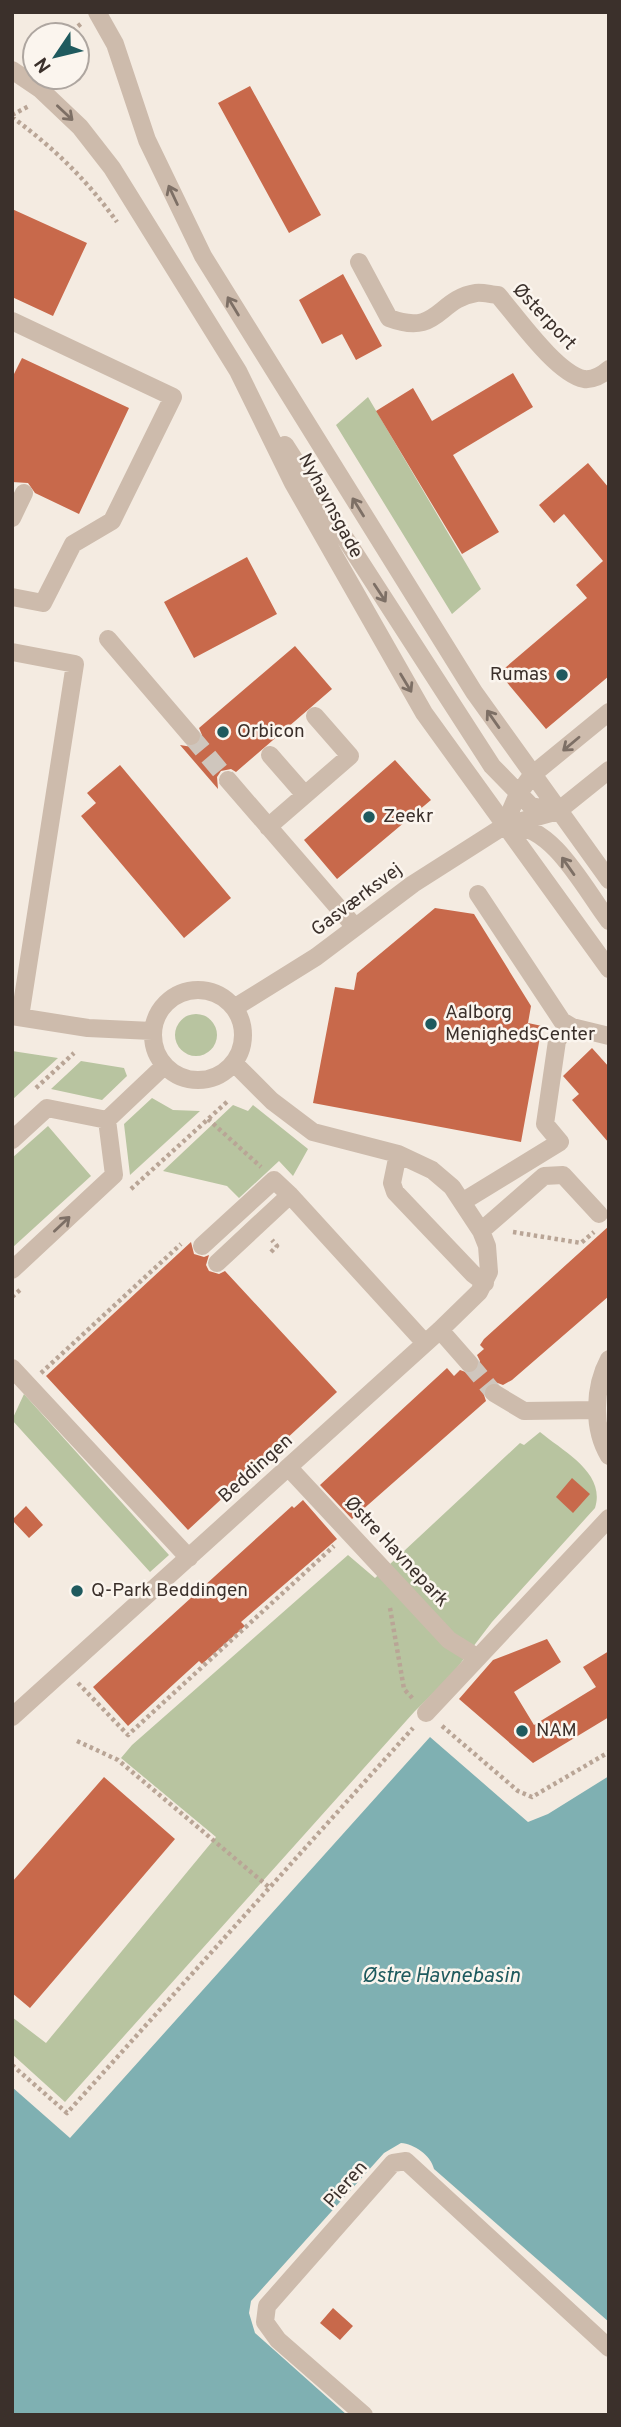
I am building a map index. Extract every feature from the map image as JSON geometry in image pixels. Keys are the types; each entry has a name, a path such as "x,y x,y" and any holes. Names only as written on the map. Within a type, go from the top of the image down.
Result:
{"street":[{"name":"Nyhavnsgade","path":"97,12 115,44 147,140 203,256 474,692 609,880"},
{"name":"Nyhavnsgade","path":"12,70 40,89 80,127 112,168 238,371 293,484 424,713 609,969"},
{"name":"Østerport","path":"359,262 389,318 408,326 424,323 475,293 498,296 567,373 586,380 609,369"},
{"path":"12,321 173,397 112,521 73,544 43,603 12,597"},
{"path":"238,371 478,746 517,796 531,806 558,811 609,770"},
{"path":"12,518 24,493"},
{"path":"108,639 191,736"},
{"path":"12,652 75,664 16,1017 88,1028 152,1031"},
{"path":"609,712 532,775 517,796 504,826 534,829 548,839 609,920"},
{"path":"268,827 350,756 315,716"},
{"path":"270,755 305,796"},
{"path":"228,780 355,927"},
{"name":"Gasværksvej","path":"234,1007 295,971 413,884 504,826 558,811"},
{"path":"478,894 548,1000 568,1024 609,1036"},
{"path":"192,989 208,990 222,996 234,1007 244,1034 234,1063 222,1073 207,1079 192,1080 177,1075 164,1066 153,1043 152,1031 156,1016 165,1003 177,994 192,989"},
{"path":"462,1202 560,1142 545,1124 557,1041 568,1024"},
{"path":"234,1063 272,1101 313,1132 398,1154 444,1177 484,1239 489,1272 485,1283 473,1274 394,1192 392,1183 398,1154"},
{"path":"107,1120 164,1066"},
{"path":"12,1140 47,1108 107,1120"},
{"path":"12,1270 114,1175 107,1120"},
{"path":"484,1239 544,1176 563,1175 600,1221"},
{"path":"197,1240 274,1180 425,1343"},
{"path":"217,1263 289,1195"},
{"name":"Beddingen","path":"12,1717 440,1330 485,1283"},
{"path":"440,1330 469,1363"},
{"path":"609,1359 601,1374 597,1410 601,1443 609,1456"},
{"path":"12,1368 189,1558"},
{"path":"494,1393 524,1411 597,1410"},
{"name":"Østre Havnepark","path":"289,1468 449,1640 478,1658"},
{"path":"426,1713 609,1518"},
{"name":"Pieren","path":"364,2415 278,2340 265,2322 267,2306 393,2162 406,2161 609,2348"}],"path":[{"path":"12,117 53,147 89,183 120,225"},
{"path":"30,1094 74,1053"},
{"path":"208,1119 274,1180"},
{"path":"484,1239 510,1231 580,1243 600,1221"},
{"path":"257,1225 277,1246 271,1252"},
{"path":"28,1385 197,1240"},
{"path":"66,1670 128,1735 348,1533"},
{"path":"397,1585 388,1598 404,1689 426,1713 518,1791 532,1797 609,1752"},
{"path":"12,2065 67,2113 426,1713"},
{"path":"77,1741 118,1760 270,1888"}],"green space":[{"path":"368,397 481,589 452,614 336,425"},
{"path":"196,1014 211,1020 217,1035 211,1050 196,1056 181,1050 175,1035 181,1020"},
{"path":"12,1051 58,1058 12,1100"},
{"path":"81,1061 124,1068 127,1076 102,1100 51,1089"},
{"path":"152,1098 173,1110 200,1111 130,1175 124,1124"},
{"path":"233,1105 248,1111 253,1105 308,1149 293,1176 279,1161 239,1198 227,1186 163,1171"},
{"path":"48,1126 91,1176 12,1248 12,1158"},
{"path":"24,1394 169,1555 150,1572 12,1420"},
{"path":"540,1432 581,1464 589,1474 597,1496 595,1508 492,1622 450,1677 415,1711 65,2102 12,2054 12,2017 46,2043 216,1837 121,1758 132,1745 348,1555 375,1578 520,1443 524,1445"}],"water":[{"name":"Østre Havnebasin","path":"430,1737 528,1822 548,1814 609,1776 609,2322 434,2169 426,2155 401,2143 384,2153 251,2301 249,2313 255,2333 347,2415 12,2415 12,2087 70,2138"}],"building":[{"path":"250,86 321,215 289,233 218,103"},
{"path":"12,209 87,243 53,316 12,297"},
{"path":"343,274 382,346 356,360 342,334 322,344 299,300"},
{"path":"22,358 129,408 79,514 35,493 28,483 12,482 12,378"},
{"path":"513,373 533,407 453,455 499,532 462,554 376,411 413,388 432,421"},
{"path":"588,463 609,488 609,676 546,729 499,673 587,598 576,585 603,561 564,514 554,523 539,505"},
{"path":"247,557 277,614 194,658 164,602"},
{"path":"295,646 332,689 236,772 231,769 221,771 217,777 218,789 180,745 192,747 199,744 202,735 199,728"},
{"path":"395,760 431,800 337,879 304,840"},
{"path":"120,765 231,898 184,938 81,816 96,803 87,793"},
{"name":"Aalborg MenighedsCenter","path":"435,908 474,914 531,1006 528,1023 542,1026 521,1142 313,1103 335,987 354,990 357,973"},
{"path":"592,1048 609,1067 609,1143 572,1100 579,1094 563,1076"},
{"path":"609,1226 609,1296 512,1380 503,1385 488,1383 483,1392 486,1401 352,1519 320,1485 447,1368 454,1376 460,1370 471,1374 477,1371 480,1361 477,1355 484,1349 480,1345 484,1339"},
{"path":"191,1242 194,1254 204,1257 209,1255 206,1265 209,1271 219,1274 225,1271 337,1392 188,1530 46,1376"},
{"path":"572,1478 590,1494 573,1513 556,1497"},
{"path":"303,1500 337,1539 241,1622 245,1626 202,1664 199,1661 128,1726 93,1687 292,1506 294,1508"},
{"path":"26,1506 43,1525 29,1538 12,1520"},
{"path":"547,1639 561,1662 514,1692 534,1725 596,1687 583,1667 609,1651 609,1717 533,1763 459,1699 493,1660"},
{"path":"104,1777 175,1839 30,2008 12,1993 12,1882"},
{"path":"333,2308 353,2326 340,2340 320,2323"}],"tunnel":[{"path":"191,736 228,780"},
{"path":"469,1363 494,1393"}],"place":[{"name":"Rumas","path":"562,675"},
{"name":"Orbicon","path":"223,732"},
{"name":"Zeekr","path":"369,817"},
{"name":"Aalborg MenighedsCenter","path":"431,1024"},
{"name":"Q-Park Beddingen","path":"77,1591"},
{"name":"NAM","path":"522,1731"}]}
